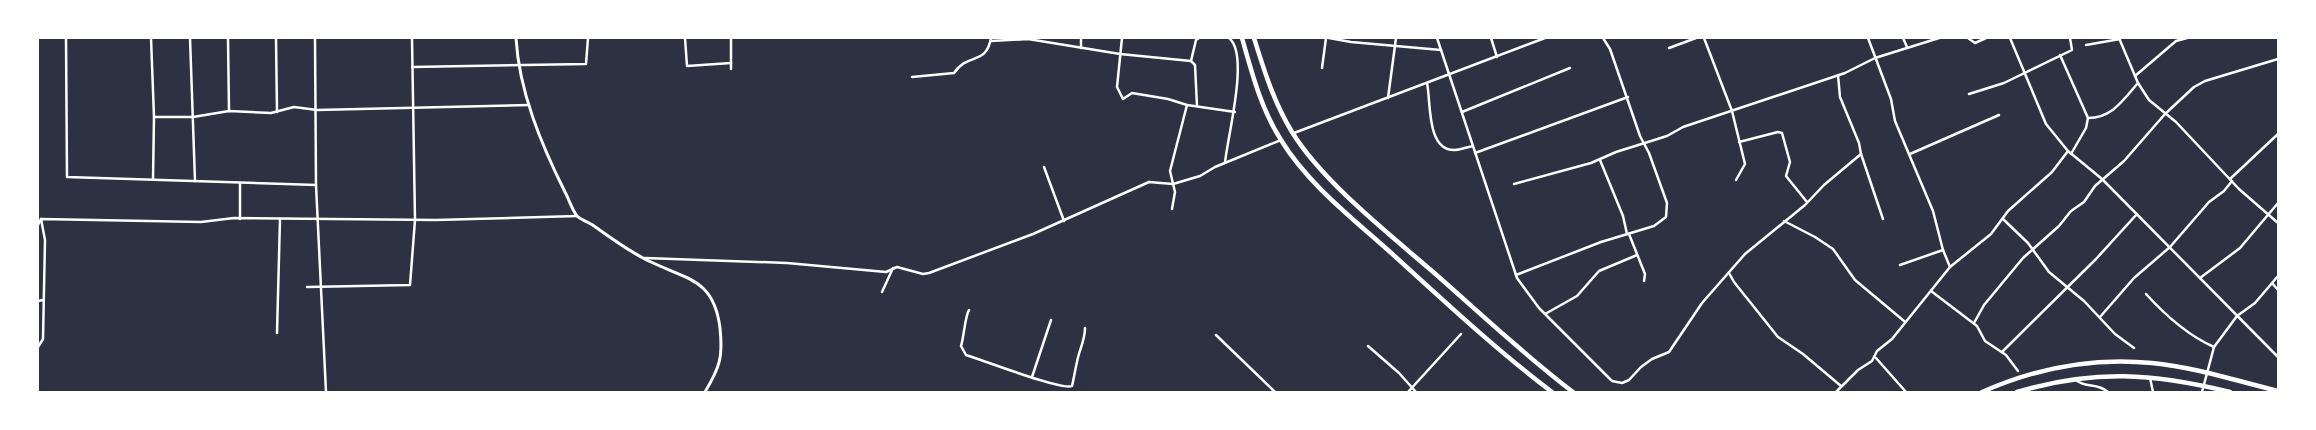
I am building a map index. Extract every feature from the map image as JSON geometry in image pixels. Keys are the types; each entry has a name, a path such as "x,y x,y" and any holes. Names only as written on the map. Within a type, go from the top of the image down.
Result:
{"highway":[{"path":"1242,38 1256,85 1281,140 1304,171 1330,197 1552,392"},
{"path":"1254,38 1268,83 1293,134 1315,162 1345,193 1548,373 1574,392"},
{"path":"1982,392 2006,382 2065,366 2106,361 2154,363 2278,391"},
{"path":"2016,392 2075,379 2108,375 2150,377 2230,392"}],"street":[{"path":"66,38 67,178 195,180 316,185"},
{"path":"151,38 154,117 153,179"},
{"path":"190,38 195,180"},
{"path":"228,38 229,112"},
{"path":"276,38 278,112"},
{"path":"315,38 317,110 316,185 326,392"},
{"path":"307,287 410,285 415,220 412,38"},
{"path":"516,38 518,66 549,160 578,216 644,258 686,276 702,286 715,304 722,354 718,369 705,392"},
{"path":"412,68 586,64 588,38"},
{"path":"685,38 686,66 731,63"},
{"path":"731,38 731,69"},
{"path":"1081,38 1081,49"},
{"path":"1122,38 1117,87 1123,99 1132,93 1168,99 1186,106 1235,112"},
{"path":"1191,61 1196,40 1199,38"},
{"path":"1226,163 1226,145 1235,112 1237,53 1234,42 1229,38"},
{"path":"1322,68 1327,38 1441,50"},
{"path":"1388,98 1396,38"},
{"path":"1437,38 1516,275 1545,314 1612,381 1622,383 1629,380 1641,367 1652,359 1669,352 1702,303 1745,254 1861,154"},
{"path":"1491,38 1497,57"},
{"path":"1293,134 1545,38"},
{"path":"1516,275 1601,242 1654,226 1664,221 1668,213 1667,203 1628,97 1610,49 1603,38"},
{"path":"1669,48 1696,38"},
{"path":"1704,38 1732,111 1745,164 1736,180"},
{"path":"1868,38 1891,100 1895,121 1933,211 1943,250 1950,267"},
{"path":"1903,38 1907,47"},
{"path":"1514,184 1600,160 1616,152 1856,69 1875,58 1939,38"},
{"path":"1968,38 1975,43 1986,38"},
{"path":"2010,38 2046,124 2068,151 2102,179 2278,357"},
{"path":"1969,94 1994,87 2072,50 2070,38"},
{"path":"2086,46 2119,38 2138,83 2148,100 2176,122 2231,180 2278,223"},
{"path":"2135,76 2176,41 2187,38"},
{"path":"912,77 954,73 965,61 982,57 991,39 1028,39 1081,49 1191,61 1195,66 1197,106"},
{"path":"2060,56 2088,118 2086,128 2071,154"},
{"path":"1974,323 2003,280 2059,226 2067,214 2084,202 2102,179 2124,161 2166,114 2199,83 2278,59"},
{"path":"1462,112 1570,68"},
{"path":"1838,75 1840,96 1859,142 1861,154 1883,219"},
{"path":"1427,83 1431,100 1430,121 1440,143 1453,150 1473,146"},
{"path":"2088,118 2102,116 2112,111 2138,83"},
{"path":"1475,154 1628,97"},
{"path":"154,117 193,117 229,112 278,112 294,107 317,110 412,106 530,105"},
{"path":"1172,209 1175,192 1170,172 1186,106"},
{"path":"1910,154 1999,115"},
{"path":"1739,142 1778,132 1782,133 1790,162 1786,176 1807,202"},
{"path":"2100,317 2134,278 2170,248 2209,202 2224,191 2231,180 2278,134"},
{"path":"644,258 787,263 886,272 894,267 923,274 1064,221 1149,182 1173,184 1200,176 1215,166 1281,140"},
{"path":"1836,392 1858,370 1876,357 1877,351 1892,339 1950,267 1991,234 2003,219 2052,172 2068,151"},
{"path":"1600,160 1645,274 1644,281"},
{"path":"1044,167 1064,221"},
{"path":"240,183 240,219"},
{"path":"2200,278 2240,248 2278,203"},
{"path":"2002,352 2096,259 2136,214"},
{"path":"41,219 201,222 240,219 415,220 578,216"},
{"path":"38,225 41,219"},
{"path":"38,346 43,339 45,240 41,219"},
{"path":"277,333 280,219"},
{"path":"2003,219 2033,250 2048,272 2067,286 2115,334 2134,348"},
{"path":"1784,221 1815,236 1833,249 1855,280 1905,321"},
{"path":"1900,265 1943,250"},
{"path":"1545,314 1577,296 1599,271 1637,255"},
{"path":"882,292 894,267"},
{"path":"1729,273 1734,282 1778,337 1803,354 1841,387"},
{"path":"2202,392 2214,347 2237,316 2255,303 2278,276"},
{"path":"2272,283 2278,290"},
{"path":"1931,291 1974,323 1980,329 1985,341 2002,352 2018,371"},
{"path":"2146,294 2167,316 2186,331 2214,347"},
{"path":"38,301 43,300"},
{"path":"969,310 966,314 966,328 961,346 966,355 1049,383 1072,387 1077,362 1085,342 1086,328"},
{"path":"1032,377 1051,320"},
{"path":"1408,392 1461,334"},
{"path":"1216,335 1275,392"},
{"path":"1368,346 1416,392"},
{"path":"1876,357 1906,392"},
{"path":"2150,377 2153,392"},
{"path":"2075,379 2085,385 2100,385 2108,392"}]}
